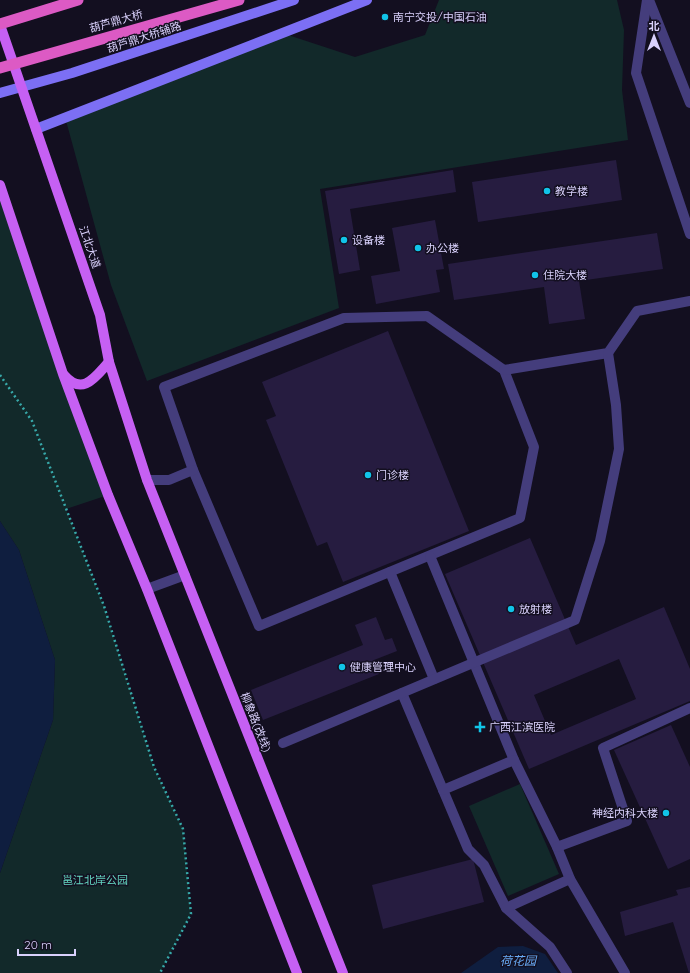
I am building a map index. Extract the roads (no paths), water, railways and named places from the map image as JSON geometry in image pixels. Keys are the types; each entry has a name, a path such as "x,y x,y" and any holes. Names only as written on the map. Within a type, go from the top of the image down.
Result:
{"highway":[{"path":"0,25 78,0"},
{"name":"葫芦鼎大桥","path":"0,68 239,0"}],"main road":[{"name":"葫芦鼎大桥辅路","path":"0,93 72,73 294,0"},
{"path":"36,129 367,0"},
{"name":"江北大道","path":"0,25 100,315 109,362 147,480"},
{"path":"0,185 62,374 108,495 147,589 297,973"},
{"path":"62,374 75,384 85,384 92,381 109,362"},
{"name":"柳象路(改线)","path":"147,480 343,973"}],"street":[{"path":"648,0 690,104"},
{"path":"648,0 636,73 690,234"},
{"path":"283,743 575,620 600,541 619,449 616,405 608,353 637,311 690,301"},
{"path":"427,316 504,370 534,447 520,518 259,626 193,470 164,387 344,318 427,316"},
{"path":"504,370 608,353"},
{"path":"147,480 169,480 193,470"},
{"path":"430,556 514,760 558,847 570,879 625,973"},
{"path":"390,572 434,679"},
{"path":"147,589 185,575"},
{"path":"402,693 468,849 484,865 506,908 550,947 567,973"},
{"path":"558,847 627,821 603,748 690,708"},
{"path":"443,790 514,760"},
{"path":"506,908 570,879"}],"water":[{"path":"0,521 19,550 55,660 53,720 0,873"},
{"name":"荷花园","path":"523,946 545,954 558,973 461,973 498,947"}],"place":[{"name":"南宁交投/中国石油","path":"385,17"},
{"name":"教学楼","path":"547,191"},
{"name":"设备楼","path":"344,240"},
{"name":"办公楼","path":"418,248"},
{"name":"住院大楼","path":"535,275"},
{"name":"门诊楼","path":"368,475"},
{"name":"放射楼","path":"511,609"},
{"name":"健康管理中心","path":"342,667"},
{"name":"广西江滨医院","path":"480,727"},
{"name":"神经内科大楼","path":"666,813"}],"park label":[{"name":"邕江北岸公园","path":"95,880"}]}
